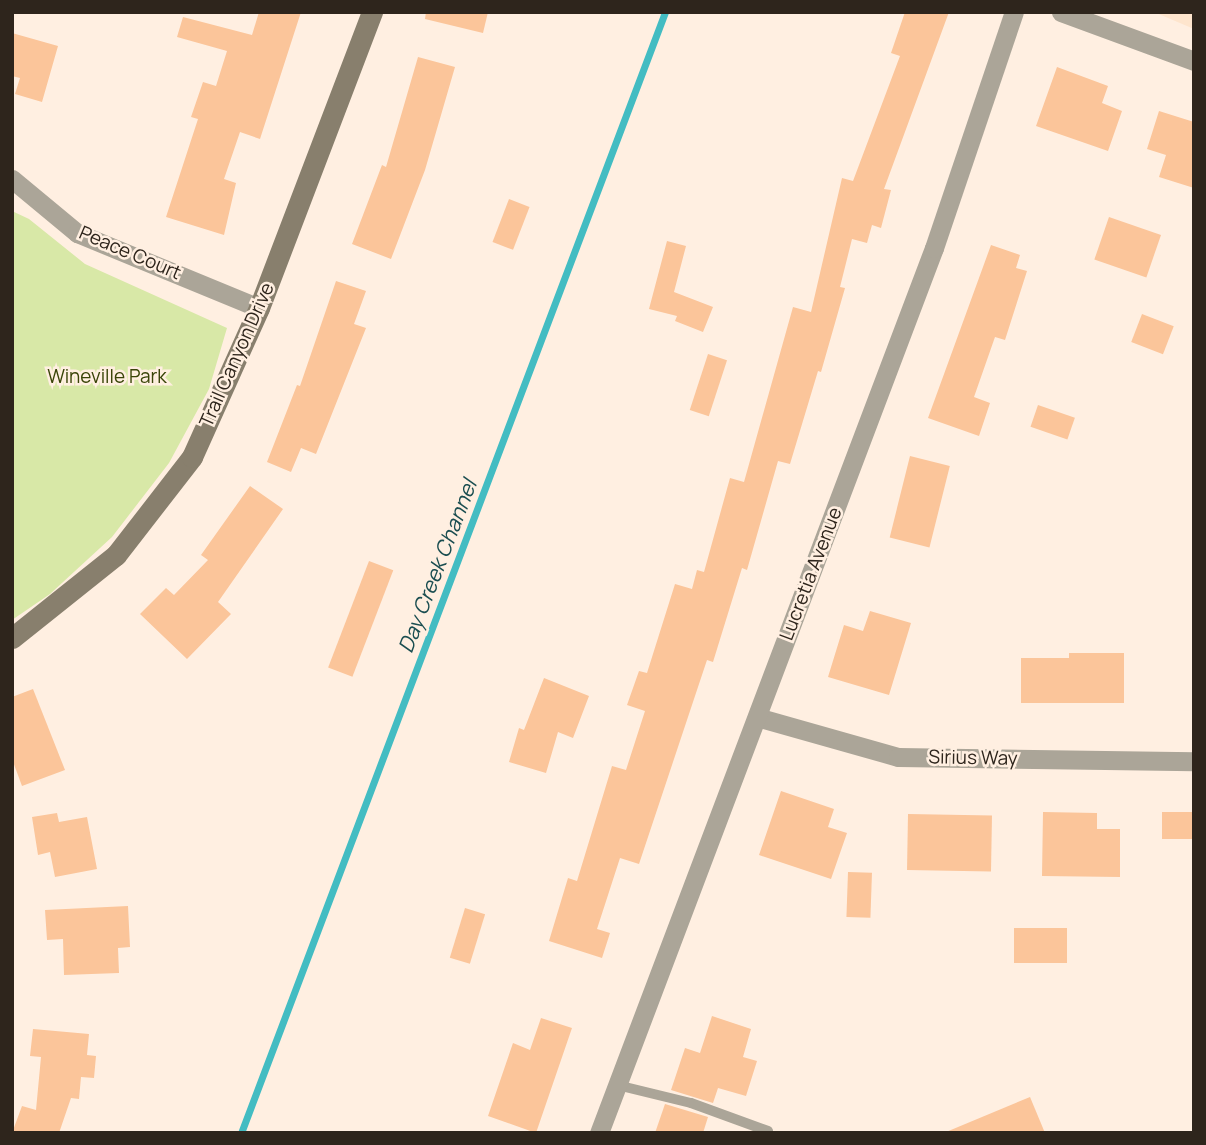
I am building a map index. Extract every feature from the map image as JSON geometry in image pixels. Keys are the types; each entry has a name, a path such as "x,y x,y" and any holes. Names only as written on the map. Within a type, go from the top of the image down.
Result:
{"street":[{"name":"Trail Canyon Drive","path":"12,638 116,555 192,457 259,308 372,12"},
{"name":"Lucretia Avenue","path":"599,1133 934,248 1014,12"},
{"path":"1061,12 1194,61"},
{"name":"Peace Court","path":"12,179 77,233 259,308"},
{"name":"Sirius Way","path":"757,717 898,757 1194,761"}],"lane":[{"path":"617,1085 691,1103 768,1131"}],"shaded area":[{"path":"1154,12 1194,12 1194,29"}],"green space":[{"name":"Wineville Park","path":"12,211 29,219 85,264 227,328 209,389 169,463 112,537 50,594 12,620"}],"building":[{"path":"259,12 301,12 260,139 240,132 224,179 236,183 224,235 166,217 198,119 191,117 203,82 216,86 227,51 177,37 183,17 252,35"},
{"path":"426,12 488,12 483,33 425,19"},
{"path":"905,12 949,12 884,189 891,190 881,228 872,225 867,243 852,239 840,287 845,288 821,372 818,371 790,464 778,461 747,570 742,568 713,662 707,660 639,864 620,858 597,929 610,933 602,958 549,941 568,878 577,881 612,766 626,770 645,711 627,705 639,671 647,673 675,584 692,589 697,570 704,572 730,478 744,482 793,307 811,312 842,178 853,181 900,56 891,53"},
{"path":"12,33 58,46 42,102 15,94 20,78 12,76"},
{"path":"418,57 455,67 425,170 391,259 352,244 382,165 386,167"},
{"path":"1057,67 1108,86 1102,103 1122,111 1108,151 1036,126"},
{"path":"1159,111 1194,122 1194,188 1159,177 1166,155 1147,149"},
{"path":"509,199 530,207 513,250 493,242"},
{"path":"1109,217 1161,235 1146,277 1094,260"},
{"path":"667,241 686,246 674,292 713,307 703,332 675,321 677,316 649,309"},
{"path":"991,245 1020,255 1016,268 1027,271 1005,340 995,337 974,397 990,403 979,436 928,418"},
{"path":"336,281 366,291 354,324 366,328 316,454 301,448 291,472 267,462 297,385 300,386"},
{"path":"1142,314 1174,326 1163,354 1131,342"},
{"path":"708,354 727,360 709,416 690,410"},
{"path":"1038,405 1075,418 1067,439 1031,427"},
{"path":"910,456 950,466 929,547 890,538"},
{"path":"250,486 283,509 218,602 231,614 187,659 140,614 166,588 174,595 208,560 201,555"},
{"path":"369,561 393,570 352,677 328,667"},
{"path":"870,611 911,623 889,695 828,677 844,625 863,631"},
{"path":"1069,653 1124,653 1124,703 1021,703 1021,658 1069,658"},
{"path":"544,678 589,696 573,738 558,732 546,773 509,762 519,728 524,730"},
{"path":"33,689 65,770 22,786 12,759 12,697"},
{"path":"781,791 834,809 828,827 847,833 831,879 759,855"},
{"path":"1043,812 1097,813 1097,829 1120,829 1120,877 1042,876"},
{"path":"1162,812 1194,812 1194,839 1162,839"},
{"path":"57,813 59,822 87,817 97,869 55,877 50,852 38,855 32,817"},
{"path":"908,814 992,815 991,871 907,870"},
{"path":"848,872 872,873 870,918 846,917"},
{"path":"128,906 130,947 118,948 119,973 64,975 63,939 47,940 45,910"},
{"path":"465,908 485,914 470,964 450,958"},
{"path":"1014,928 1067,928 1067,963 1014,963"},
{"path":"712,1016 751,1029 743,1057 757,1061 746,1096 718,1088 713,1103 671,1090 685,1048 700,1053"},
{"path":"541,1018 572,1028 536,1133 488,1116 513,1043 530,1050"},
{"path":"33,1029 89,1034 87,1055 96,1056 94,1078 81,1077 79,1099 71,1098 59,1133 12,1133 22,1106 36,1110 41,1057 30,1056"},
{"path":"1030,1097 1045,1133 946,1133 946,1132"},
{"path":"665,1104 708,1117 703,1133 655,1133"}],"waterway":[{"name":"Day Creek Channel","path":"241,1133 665,12"}]}
